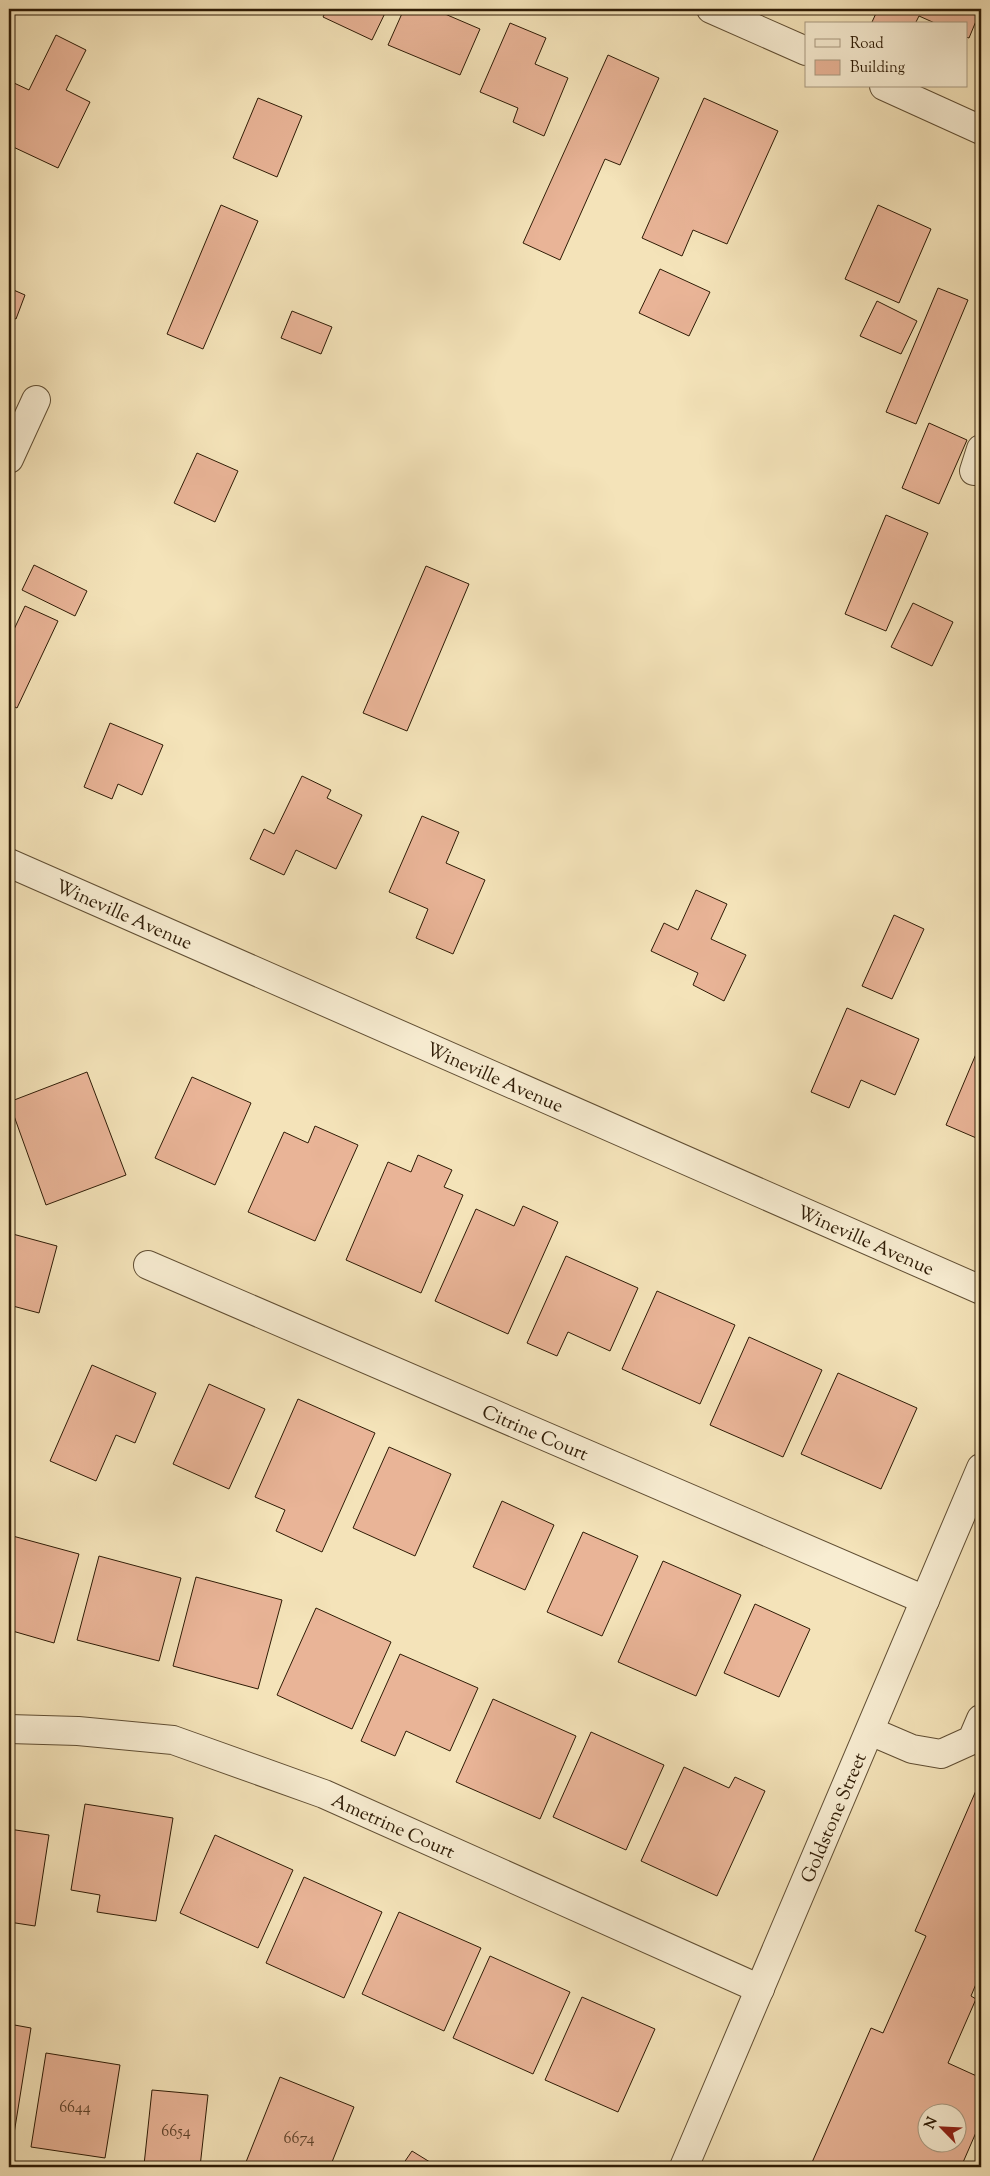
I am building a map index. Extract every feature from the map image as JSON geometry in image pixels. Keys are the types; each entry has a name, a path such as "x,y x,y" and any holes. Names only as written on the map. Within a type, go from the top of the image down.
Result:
{"street":[{"path":"711,9 805,51"},
{"path":"888,88 981,130"},
{"path":"9,459 36,400"},
{"name":"Wineville Avenue","path":"9,863 981,1290"},
{"name":"Citrine Court","path":"148,1266 925,1600"},
{"name":"Goldstone Street","path":"684,2167 981,1468"},
{"path":"870,1732 912,1749 941,1754 972,1740 981,1719"},
{"name":"Ametrine Court","path":"9,1729 78,1731 173,1740 324,1794 760,1989"}],"building":[{"path":"327,9 387,9 372,40 323,17"},
{"path":"404,9 447,9 445,14 480,29 460,75 388,45"},
{"path":"878,9 981,9 969,38 968,22 932,22 919,16 916,22 872,22"},
{"path":"510,23 546,38 535,64 568,78 544,136 513,122 518,108 480,92"},
{"path":"56,35 86,50 66,90 90,102 58,168 9,145 9,94 14,83 29,90"},
{"path":"608,55 659,78 620,165 605,159 560,260 523,243"},
{"path":"258,98 302,116 277,177 233,158"},
{"path":"704,98 778,131 727,244 693,230 682,256 642,238"},
{"path":"221,205 258,221 203,349 167,334"},
{"path":"878,205 931,229 899,303 845,279"},
{"path":"660,269 710,292 689,336 639,313"},
{"path":"9,288 25,295 16,319 9,316"},
{"path":"938,288 968,300 916,424 886,412"},
{"path":"877,301 917,321 901,354 860,336"},
{"path":"292,311 332,327 321,354 281,338"},
{"path":"929,423 967,440 939,504 902,488"},
{"path":"197,453 238,471 215,522 174,503"},
{"path":"886,515 928,533 886,631 845,614"},
{"path":"34,565 87,591 75,616 22,590"},
{"path":"426,566 469,584 407,731 363,713"},
{"path":"913,603 953,622 932,666 891,647"},
{"path":"25,606 58,621 17,708 9,704 9,640"},
{"path":"110,723 163,745 142,795 118,784 112,799 84,787"},
{"path":"302,776 331,790 327,798 362,815 336,869 296,850 284,875 250,859 264,829 274,834"},
{"path":"422,816 459,832 446,863 485,880 453,954 416,938 428,909 389,892"},
{"path":"696,890 727,904 711,939 746,955 724,1001 693,985 698,973 651,951 664,923 678,930"},
{"path":"894,915 924,929 892,999 862,986"},
{"path":"847,1008 919,1039 895,1095 861,1080 849,1108 811,1092"},
{"path":"976,1054 981,1057 981,1140 946,1125"},
{"path":"87,1072 126,1175 46,1205 9,1102"},
{"path":"192,1077 251,1103 215,1185 155,1158"},
{"path":"315,1126 358,1145 315,1241 248,1212 284,1132 308,1143"},
{"path":"418,1155 452,1170 444,1187 463,1195 421,1293 346,1260 388,1162 411,1172"},
{"path":"523,1206 558,1222 508,1334 435,1301 476,1209 514,1226"},
{"path":"9,1233 57,1246 39,1313 9,1305"},
{"path":"566,1256 638,1288 610,1351 568,1332 557,1356 527,1343"},
{"path":"657,1291 735,1325 700,1404 622,1369"},
{"path":"749,1337 822,1370 783,1457 710,1425"},
{"path":"92,1365 156,1393 135,1443 116,1435 96,1481 50,1461"},
{"path":"838,1373 917,1408 881,1489 801,1454"},
{"path":"209,1384 265,1409 229,1489 173,1464"},
{"path":"298,1399 375,1433 322,1552 276,1531 285,1510 255,1497"},
{"path":"389,1447 451,1474 415,1556 353,1528"},
{"path":"502,1501 554,1525 525,1590 473,1567"},
{"path":"583,1532 638,1556 602,1636 547,1612"},
{"path":"9,1535 79,1554 54,1643 9,1630"},
{"path":"99,1556 181,1578 159,1661 77,1640"},
{"path":"663,1561 741,1595 696,1696 618,1662"},
{"path":"196,1577 282,1600 258,1689 173,1666"},
{"path":"755,1604 810,1629 779,1697 724,1673"},
{"path":"316,1608 391,1642 352,1729 277,1695"},
{"path":"400,1654 478,1688 450,1751 406,1731 395,1756 361,1741"},
{"path":"493,1699 576,1736 540,1819 456,1782"},
{"path":"591,1732 664,1765 626,1850 553,1817"},
{"path":"684,1767 729,1788 735,1777 765,1791 717,1896 641,1861"},
{"path":"981,1779 981,1972 971,1996 976,1999 948,2063 981,2078 981,2121 968,2151 968,2104 918,2104 918,2154 967,2154 961,2167 810,2167 871,2028 883,2033 926,1936 915,1931"},
{"path":"85,1804 173,1818 156,1921 97,1912 100,1895 71,1890"},
{"path":"9,1829 49,1835 35,1926 9,1922"},
{"path":"215,1835 293,1870 258,1948 180,1913"},
{"path":"304,1877 382,1912 344,1998 266,1963"},
{"path":"399,1912 481,1948 444,2031 362,1994"},
{"path":"490,1956 570,1992 533,2074 453,2038"},
{"path":"582,1997 655,2029 618,2112 545,2080"},
{"path":"9,2024 31,2028 13,2140 9,2139"},
{"path":"46,2053 120,2065 105,2158 31,2147"},
{"path":"280,2077 354,2107 330,2167 244,2167"},
{"path":"152,2090 208,2095 200,2167 144,2165"},
{"path":"412,2151 438,2167 401,2167"}]}
